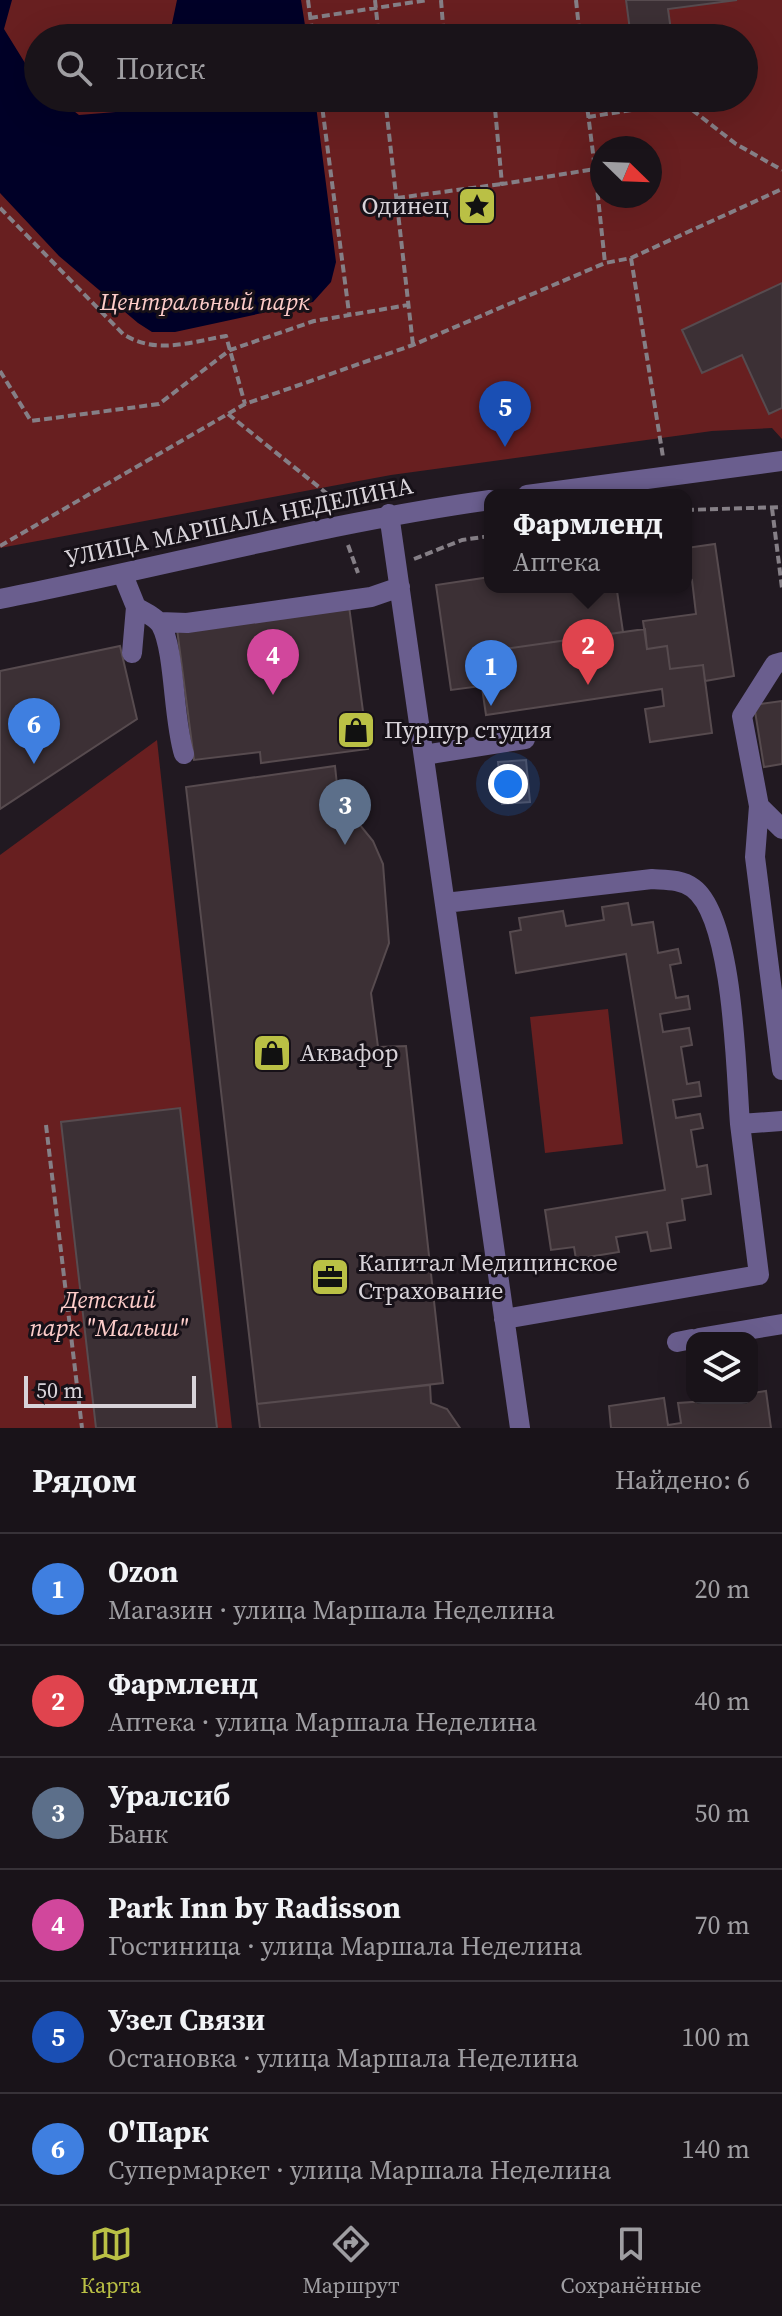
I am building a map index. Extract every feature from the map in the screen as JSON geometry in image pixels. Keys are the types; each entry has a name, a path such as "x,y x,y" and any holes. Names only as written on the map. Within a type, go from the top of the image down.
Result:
{"street":[{"path":"572,489 782,461"},
{"name":"УЛИЦА МАРШАЛА НЕДЕЛИНА","path":"0,599 123,575 389,514 484,501"},
{"path":"389,514 520,1428"},
{"path":"123,575 136,607 132,653"},
{"path":"136,607 160,622 187,623 371,597 400,587"},
{"path":"160,622 165,638 177,732 184,754"},
{"path":"782,662 775,664 742,716 759,806 755,857 782,1070"},
{"path":"424,755 525,739"},
{"path":"759,806 782,829"},
{"path":"445,903 652,879 676,880 695,888 711,915 725,952 740,1124 759,1275 504,1319"},
{"path":"740,1124 782,1121"},
{"path":"735,1332 782,1324"}],"path":[{"path":"308,0 311,24"},
{"path":"375,0 377,24"},
{"path":"310,18 428,0"},
{"path":"441,0 443,24"},
{"path":"576,0 579,24"},
{"path":"323,112 349,313"},
{"path":"387,112 413,345"},
{"path":"495,112 502,184"},
{"path":"587,112 591,136"},
{"path":"588,117 619,112"},
{"path":"695,112 736,144 782,170"},
{"path":"396,198 590,170"},
{"path":"0,546 245,404 413,345 605,263 631,258 782,189"},
{"path":"0,208 131,340 155,348 226,336 245,404"},
{"path":"599,208 605,263"},
{"path":"631,258 659,439 668,476"},
{"path":"0,371 31,421 159,404 230,350 314,321 408,305"},
{"path":"228,414 330,496 358,573"},
{"path":"692,510 782,507"},
{"path":"772,508 782,588"},
{"path":"397,566 462,540 484,537"},
{"path":"46,1125 82,1428"}],"green space":[{"name":"Центральный парк","path":"0,0 782,0 782,439 772,428 712,431 391,475 0,548"},
{"name":"Детский парк \"Малыш\"","path":"157,740 232,1428 0,1428 0,855"},
{"path":"608,1009 623,1144 545,1153 530,1017"}],"water":[{"path":"0,0 12,0 4,29 24,61 24,112 75,112 79,115 116,112 317,112 336,262 331,282 313,302 175,332 152,332 59,256 0,193"},
{"path":"177,0 301,0 305,24 172,24"}],"building":[{"path":"626,0 737,0 668,9 670,24 629,24"},
{"path":"782,283 782,408 769,414 742,355 702,373 682,330"},
{"path":"715,544 734,676 705,681 703,665 670,669 667,646 647,649 643,621 696,614 692,547"},
{"path":"484,578 484,593 617,593 623,632 477,653 482,686 451,690 436,585"},
{"path":"349,606 368,749 261,763 260,752 194,760 177,629"},
{"path":"645,629 647,649 667,646 670,669 703,665 712,733 650,742 645,709 664,706 662,689 486,715 477,653"},
{"path":"120,646 137,719 0,809 0,671"},
{"path":"782,701 782,764 764,767 754,705"},
{"path":"526,760 530,802 502,804 498,762"},
{"path":"335,766 340,813 360,825 373,841 383,864 389,943 371,993 378,1047 406,1046 443,1383 257,1404 186,787"},
{"path":"628,903 632,925 653,922 658,953 678,949 681,963 670,965 676,998 688,996 690,1009 660,1014 663,1032 689,1028 692,1045 681,1047 687,1084 699,1082 701,1096 673,1100 676,1118 700,1114 703,1128 691,1130 697,1167 707,1165 711,1194 682,1199 685,1220 667,1223 671,1248 651,1251 647,1232 616,1237 619,1252 576,1259 574,1247 551,1250 545,1210 665,1190 626,954 516,973 510,932 521,930 519,918 563,911 566,926 604,920 602,907"},
{"path":"180,1108 217,1428 96,1428 61,1122"},
{"path":"430,1385 431,1403 447,1409 460,1428 260,1428 257,1404"},
{"path":"766,1391 771,1428 611,1428 609,1406 664,1398 668,1425 681,1423 678,1403 758,1404 758,1392"}],"place":[{"name":"Одинец","path":"477,206"},
{"name":"Узел Связи","path":"505,447"},
{"name":"Фармленд","path":"588,685"},
{"name":"Park Inn by Radisson","path":"273,695"},
{"name":"Ozon","path":"491,706"},
{"name":"Пурпур студия","path":"356,730"},
{"name":"О'Парк","path":"34,764"},
{"name":"Уралсиб","path":"345,845"},
{"name":"Аквафор","path":"272,1053"},
{"name":"Капитал Медицинское Страхование","path":"330,1277"}]}
